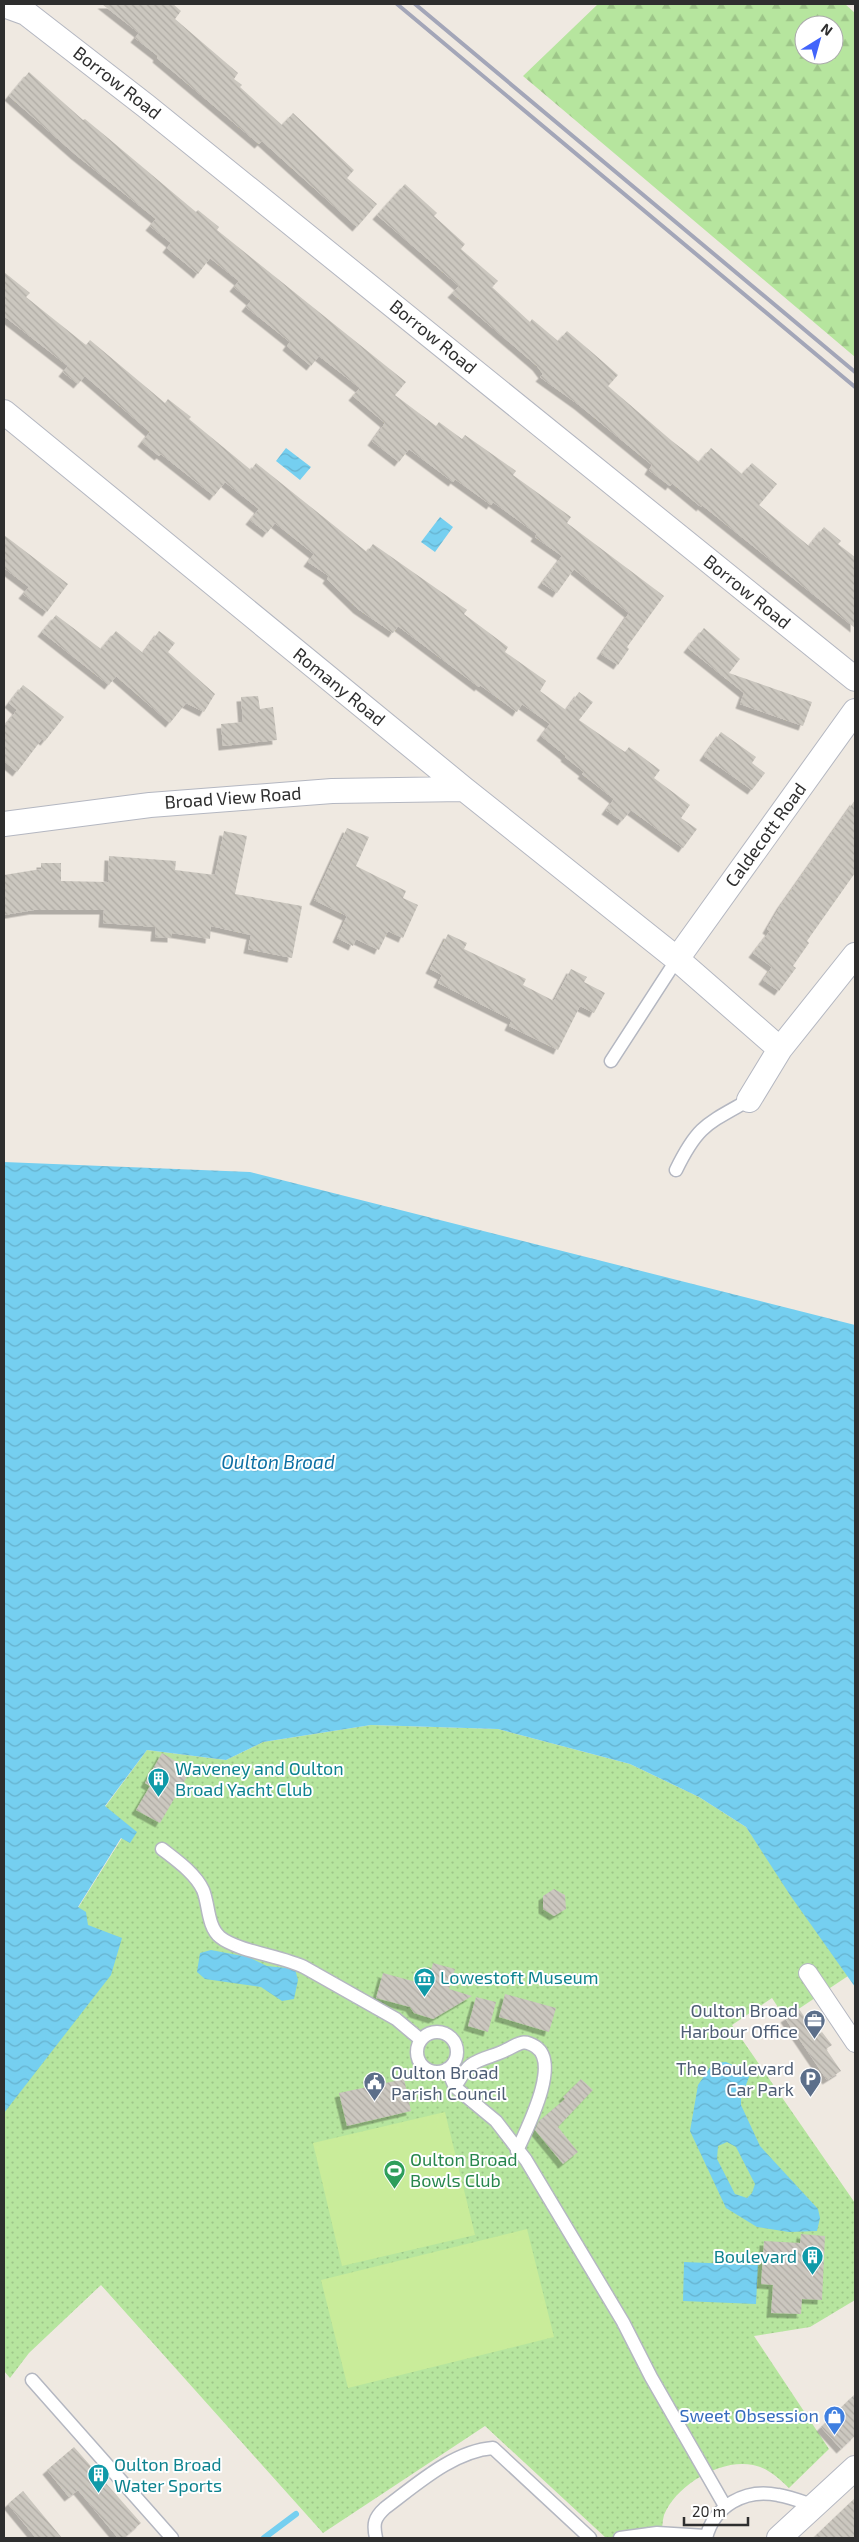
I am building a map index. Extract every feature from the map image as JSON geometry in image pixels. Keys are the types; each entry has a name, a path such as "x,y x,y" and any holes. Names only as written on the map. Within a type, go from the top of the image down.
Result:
{"street":[{"name":"Borrow Road","path":"4,5 26,13 146,106 855,679"},
{"name":"Romany Road","path":"4,412 464,789 677,959 780,1049"},
{"name":"Caldecott Road","path":"677,959 855,711"},
{"name":"Broad View Road","path":"4,824 150,805 322,792 464,789"},
{"path":"749,1100 780,1049 847,982 855,955"},
{"path":"808,1973 855,2043"},
{"path":"779,2538 855,2468"}],"lane":[{"path":"612,1061 677,959"},
{"path":"676,1170 689,1143 704,1125 749,1100"},
{"path":"162,1848 191,1874 202,1890 213,1926 220,1936 236,1944 290,1960 304,1967 396,2019 421,2040"},
{"path":"438,2032 454,2042 457,2054 452,2066 434,2072 422,2065 417,2053 421,2040 438,2032"},
{"path":"454,2087 470,2066 507,2050 518,2042 528,2042 540,2050 545,2065 544,2081 539,2101 517,2151"},
{"path":"447,2069 454,2087 496,2121 517,2151 526,2160 623,2322 651,2377 725,2506"},
{"path":"32,2380 172,2538"},
{"path":"376,2538 373,2526 377,2516 392,2503 442,2467 469,2453 494,2448 590,2538"},
{"path":"620,2538 657,2533 706,2537 711,2525 725,2506 744,2496 757,2493 777,2494 815,2506"}],"green space":[{"path":"598,4 845,4 855,13 855,357 523,76"},
{"path":"371,1725 498,1729 630,1764 699,1797 746,1827 848,1976 785,2018 772,1998 732,2025 855,2203 855,2300 810,2327 754,2336 829,2449 789,2488 772,2474 758,2466 740,2464 727,2466 701,2476 678,2494 664,2515 662,2538 606,2538 485,2426 323,2533 101,2285 29,2353 10,2378 4,2371 4,2114 87,1925 85,1912 78,1908 122,1838 136,1832 105,1807 147,1750 226,1760 263,1742"},
{"name":"Oulton Broad Bowls Club","path":"445,2112 475,2235 342,2266 313,2143"},
{"path":"527,2229 554,2337 348,2388 321,2280"}],"water":[{"path":"286,448 311,467 300,480 276,461"},
{"path":"440,517 453,527 435,552 421,542"},
{"name":"Oulton Broad","path":"4,1162 250,1172 855,1325 855,1987 790,1895 746,1827 699,1797 630,1764 498,1729 371,1725 263,1742 226,1760 147,1750 105,1806 137,1832 130,1843 121,1838 78,1907 86,1912 88,1925 122,1938 111,1975 4,2113"},
{"path":"211,1950 248,1957 267,1966 295,1969 298,1980 294,1999 282,2001 261,1987 205,1979 197,1972 200,1953"},
{"path":"726,2062 746,2071 749,2077 741,2098 741,2105 760,2146 818,2209 820,2218 817,2231 789,2232 757,2227 726,2208 690,2131 698,2085 713,2063","holes":["727,2142 736,2147 755,2184 752,2193 747,2198 735,2194 717,2159 718,2146"]},
{"path":"684,2262 758,2265 756,2304 683,2301"}],"building":[{"path":"102,4 173,4 181,11 175,19 238,73 234,79 242,85 240,87 282,125 293,113 354,170 347,178 377,204 357,227 262,141 259,144 157,58 158,56 135,38 139,33"},
{"path":"29,72 83,120 85,119 196,212 198,210 219,227 217,230 406,382 395,395 436,426 439,422 462,439 465,435 516,471 513,475 571,517 567,523 664,596 627,647 629,649 618,665 601,654 629,613 574,569 557,593 542,583 562,556 535,537 537,534 493,502 491,505 455,479 453,482 409,449 399,462 372,441 385,423 353,396 360,388 319,356 311,366 287,346 290,342 246,307 251,301 234,287 239,281 210,258 198,274 167,248 171,243 150,226 156,219 76,155 9,96"},
{"path":"405,184 437,213 434,216 465,244 461,249 498,281 492,287 530,322 532,319 558,341 567,331 594,354 618,375 608,386 672,441 699,462 711,448 742,474 752,463 777,484 759,505 809,546 824,527 841,541 838,544 855,557 855,628 702,505 701,507 672,483 670,486 649,470 652,465 579,405 540,377 543,374 537,366 452,293 459,286 377,215"},
{"path":"4,272 30,293 26,297 86,345 90,340 165,403 168,399 191,417 189,419 251,470 256,463 367,552 373,544 467,610 464,614 508,647 505,652 546,681 540,691 566,710 579,692 593,702 579,720 625,752 629,747 660,770 654,778 690,805 681,818 697,829 683,848 631,810 622,821 606,810 614,799 582,774 584,772 541,736 550,724 522,704 517,712 480,685 479,687 398,626 393,633 358,609 327,579 329,576 308,562 314,554 275,523 267,533 250,520 259,509 225,482 214,496 161,454 159,456 142,442 150,432 85,376 78,384 63,372 68,366 4,316"},
{"path":"4,535 68,584 47,612 23,594 29,587 4,568"},
{"path":"56,615 101,649 116,631 143,653 159,631 175,643 168,652 215,694 204,712 186,703 170,723 116,676 109,685 42,632"},
{"path":"704,628 740,659 729,673 812,702 803,726 740,704 744,693 688,648"},
{"path":"23,685 64,717 45,741 42,739 17,772 4,761 4,727 17,710 9,703"},
{"path":"258,696 260,709 273,707 277,740 223,746 221,724 243,722 241,697"},
{"path":"721,732 756,757 752,763 765,773 752,790 704,756"},
{"path":"855,800 855,873 807,941 809,943 793,966 796,968 779,991 763,980 772,967 753,953 770,931 767,929 781,905"},
{"path":"347,828 369,837 356,866 406,891 403,898 418,905 403,938 388,931 379,950 356,939 353,946 337,938 347,916 314,900"},
{"path":"224,831 247,836 235,894 302,906 292,958 248,949 251,935 211,926 210,939 172,933 172,938 155,937 156,927 103,923 104,910 34,910 4,915 4,875 41,869 41,863 61,863 61,881 108,882 109,856 176,861 175,870 215,875"},
{"path":"448,934 467,943 464,949 526,979 523,985 554,1001 571,969 587,977 584,982 605,993 594,1013 580,1006 558,1050 509,1026 512,1020 438,983 442,975 430,969"},
{"name":"Waveney and Oulton Broad Yacht Club","path":"162,1753 191,1770 160,1823 136,1810 150,1786 145,1783"},
{"path":"554,1889 565,1895 566,1909 554,1916 543,1909 543,1896"},
{"name":"Lowestoft Museum","path":"433,1963 455,1969 449,1989 472,1996 433,2019 414,2013 410,2007 376,1998 383,1973 427,1985"},
{"path":"505,1994 556,2008 549,2032 499,2017"},
{"path":"476,1997 496,2002 488,2032 468,2026"},
{"name":"Oulton Broad Harbour Office","path":"799,2009 817,2035 822,2032 832,2045 826,2049 841,2071 827,2080 785,2018"},
{"name":"Oulton Broad Parish Council","path":"404,2079 411,2111 347,2126 339,2093"},
{"path":"581,2079 593,2090 558,2127 578,2152 563,2164 535,2130 539,2121 565,2099 563,2097"},
{"path":"801,2234 825,2236 822,2300 802,2299 801,2314 771,2313 773,2285 761,2284 764,2241 800,2243"},
{"path":"855,2394 855,2436 841,2449 821,2427"},
{"name":"Oulton Broad Water Sports","path":"74,2447 141,2523 124,2538 118,2538 78,2490 69,2497 47,2470"},
{"path":"23,2491 62,2538 36,2538 8,2504"},
{"path":"855,2498 855,2538 813,2538"}],"waterway":[{"path":"264,2538 296,2514"}],"railway":[{"path":"397,4 855,387"},
{"path":"415,4 855,372"}],"place":[{"name":"Waveney and Oulton Broad Yacht Club","path":"159,1798"},
{"name":"Lowestoft Museum","path":"424,1997"},
{"name":"Oulton Broad Harbour Office","path":"814,2040"},
{"name":"The Boulevard Car Park","path":"810,2098"},
{"name":"Oulton Broad Parish Council","path":"375,2102"},
{"name":"Oulton Broad Bowls Club","path":"394,2189"},
{"name":"Boulevard","path":"813,2276"},
{"name":"Sweet Obsession","path":"835,2435"},
{"name":"Oulton Broad Water Sports","path":"98,2494"}]}
